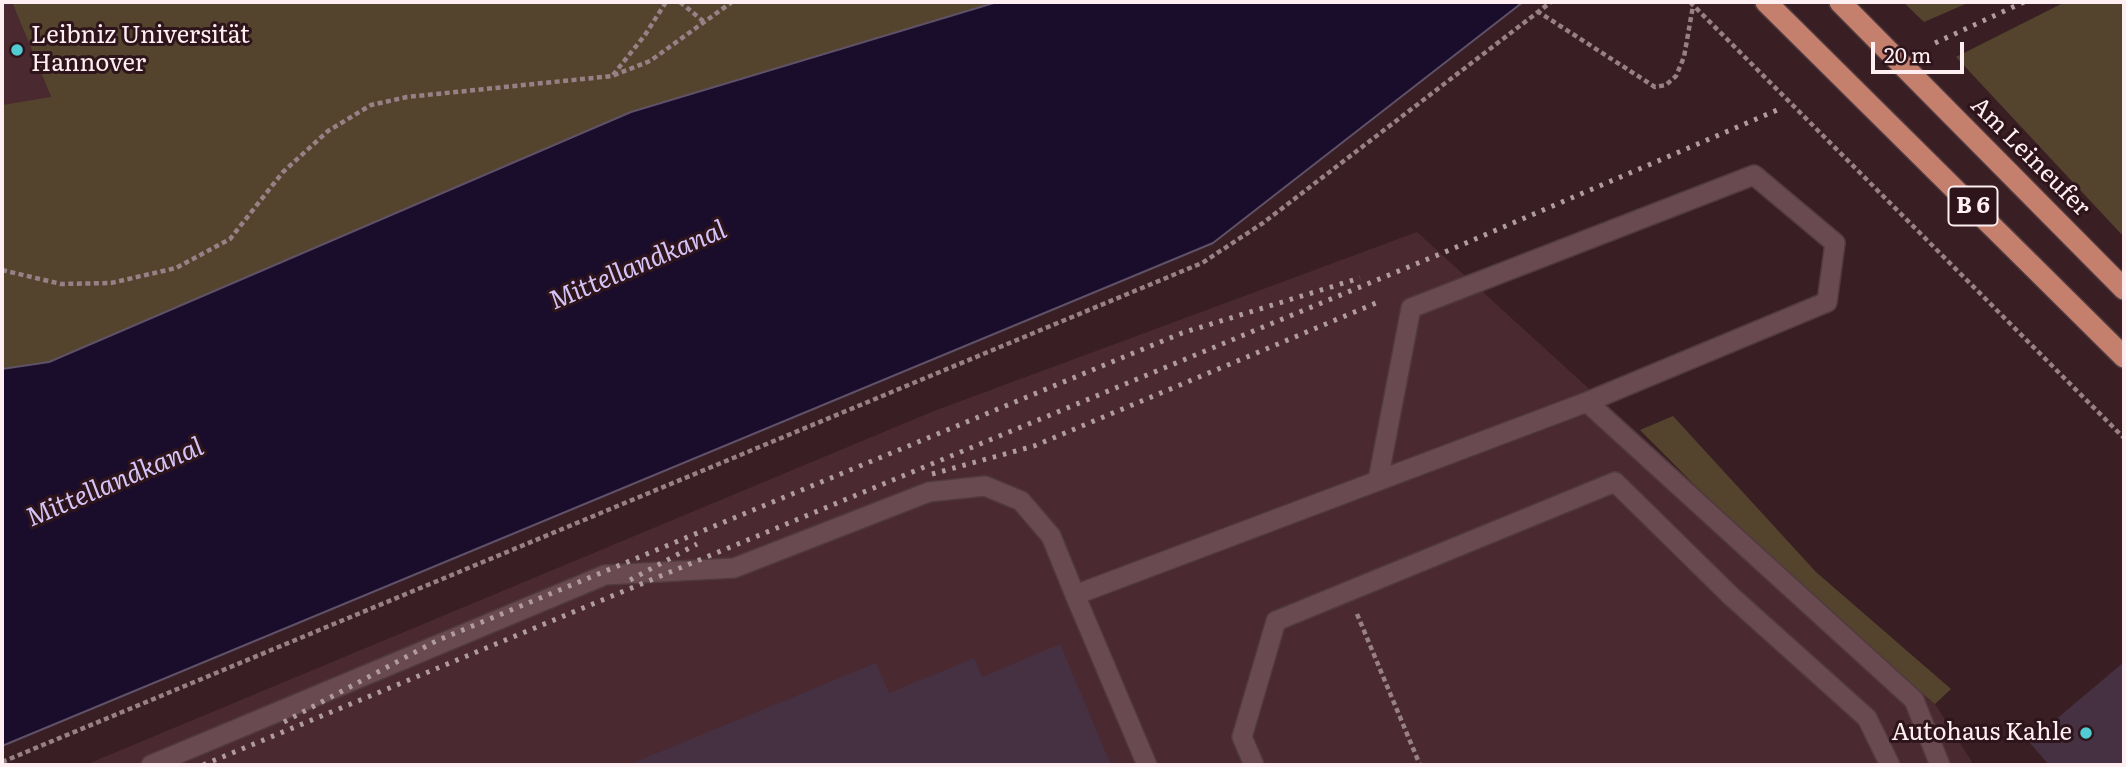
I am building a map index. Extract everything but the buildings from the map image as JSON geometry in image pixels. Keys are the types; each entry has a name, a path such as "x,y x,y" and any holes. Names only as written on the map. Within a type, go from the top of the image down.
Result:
{"highway":[{"name":"B 6","path":"1766,2 2124,357"},
{"name":"Am Leineufer","path":"1840,2 2124,289"}],"lane":[{"path":"1075,595 1587,402 1827,302 1835,243 1754,174 1411,309 1378,480"},
{"path":"1587,402 1914,700 1940,765"},
{"path":"1254,765 1242,737 1276,621 1615,482 1731,596 1867,718 1890,765"},
{"path":"151,765 605,575 734,568 929,492 985,486 1021,502 1051,536 1147,765"}],"path":[{"path":"612,76 646,35 666,2"},
{"path":"680,2 703,21"},
{"path":"2,270 61,284 86,284 111,283 176,268 230,239 283,173 328,131 371,105 407,97 612,76 650,61 732,2"},
{"path":"2,762 1202,263 1263,223 1551,2"},
{"path":"1537,11 1655,87 1666,85 1676,76 1684,57 1692,3"},
{"path":"1692,3 2124,438"},
{"path":"1348,590 1420,765"}],"shaded area":[{"name":"Leibniz Universität Hannover","path":"2,2 12,2 51,98 2,105"},
{"path":"12,2 997,2 631,112 49,362 2,369 2,105 51,97"},
{"path":"1903,2 1970,2 1924,22"},
{"path":"2065,2 2124,2 2124,237 1956,57"},
{"path":"1417,232 1935,704 1974,765 85,765 934,411"},
{"path":"1673,416 1816,572 1951,689 1935,704 1791,582 1640,430"}],"water":[{"name":"Mittellandkanal","path":"997,2 1523,2 1213,243 2,746 2,369 49,362 631,112"}],"railway":[{"path":"1935,43 2024,2"},
{"path":"203,765 1452,249 1782,108"},
{"path":"284,722 436,641 1182,333 1360,278"},
{"path":"932,474 1034,446 1376,303"},
{"path":"630,580 697,544"}],"place":[{"name":"Leibniz Universität Hannover","path":"17,50"},
{"name":"Autohaus Kahle","path":"2086,733"}]}
